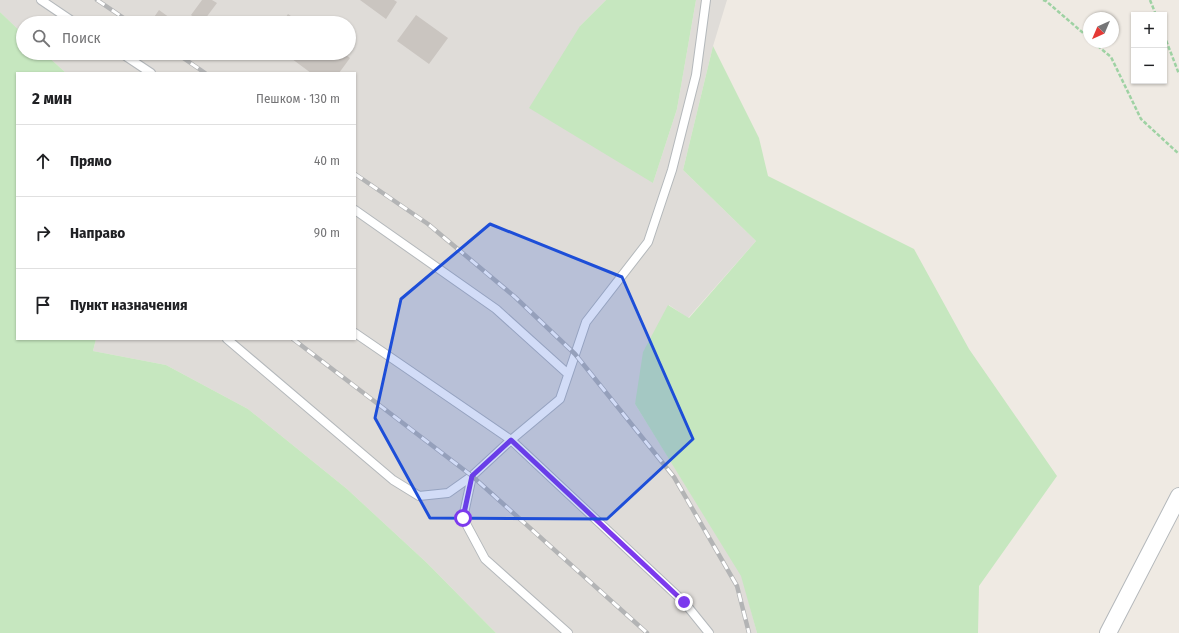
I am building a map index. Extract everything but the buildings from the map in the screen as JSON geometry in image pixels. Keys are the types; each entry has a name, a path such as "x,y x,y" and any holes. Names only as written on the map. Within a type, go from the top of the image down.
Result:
{"street":[{"path":"1108,633 1179,496"}],"lane":[{"path":"41,0 65,16"},
{"path":"228,340 393,480 419,496 448,494 472,476 511,440 560,400 586,322 648,242 672,170 696,75 706,0"},
{"path":"132,60 150,72"},
{"path":"356,211 496,309 568,374"},
{"path":"356,334 511,440 684,602 709,633"},
{"path":"472,476 463,518 485,559 568,633"}],"path":[{"path":"1043,0 1083,33"},
{"path":"1150,0 1155,12"},
{"path":"1167,43 1179,74"},
{"path":"1100,48 1111,57 1141,119 1179,154"}],"highlighted area":[{"path":"490,224 622,277 693,439 607,519 430,518 375,418 401,299"}],"shaded area":[{"path":"0,0 606,0 580,26 653,183 677,109 696,0 727,0 713,46 683,170 756,241 688,318 669,305 635,404 742,576 757,633 496,633 427,563 347,489 248,409 166,365 93,351 96,340 356,340 356,72 65,72 52,60 356,60 356,16 16,16 16,27 0,12"}],"green space":[{"path":"606,0 696,0 677,109 653,183 529,108 580,26"},
{"path":"0,12 16,27 16,60 52,60 65,72 16,72 16,340 96,340 93,351 166,365 248,409 347,489 427,563 496,633 0,633"},
{"path":"713,46 759,138 768,176 914,249 969,349 1057,476 979,586 978,633 757,633 741,576 635,404 643,352 668,305 689,318 756,241 683,170"}],"railway":[{"path":"97,0 121,16"},
{"path":"186,60 204,72"},
{"path":"356,175 428,224 515,297 575,354 674,477 737,586 749,633"},
{"path":"294,340 472,476 647,633"}],"route":[{"path":"463,518 472,476 511,440 684,602"}]}
